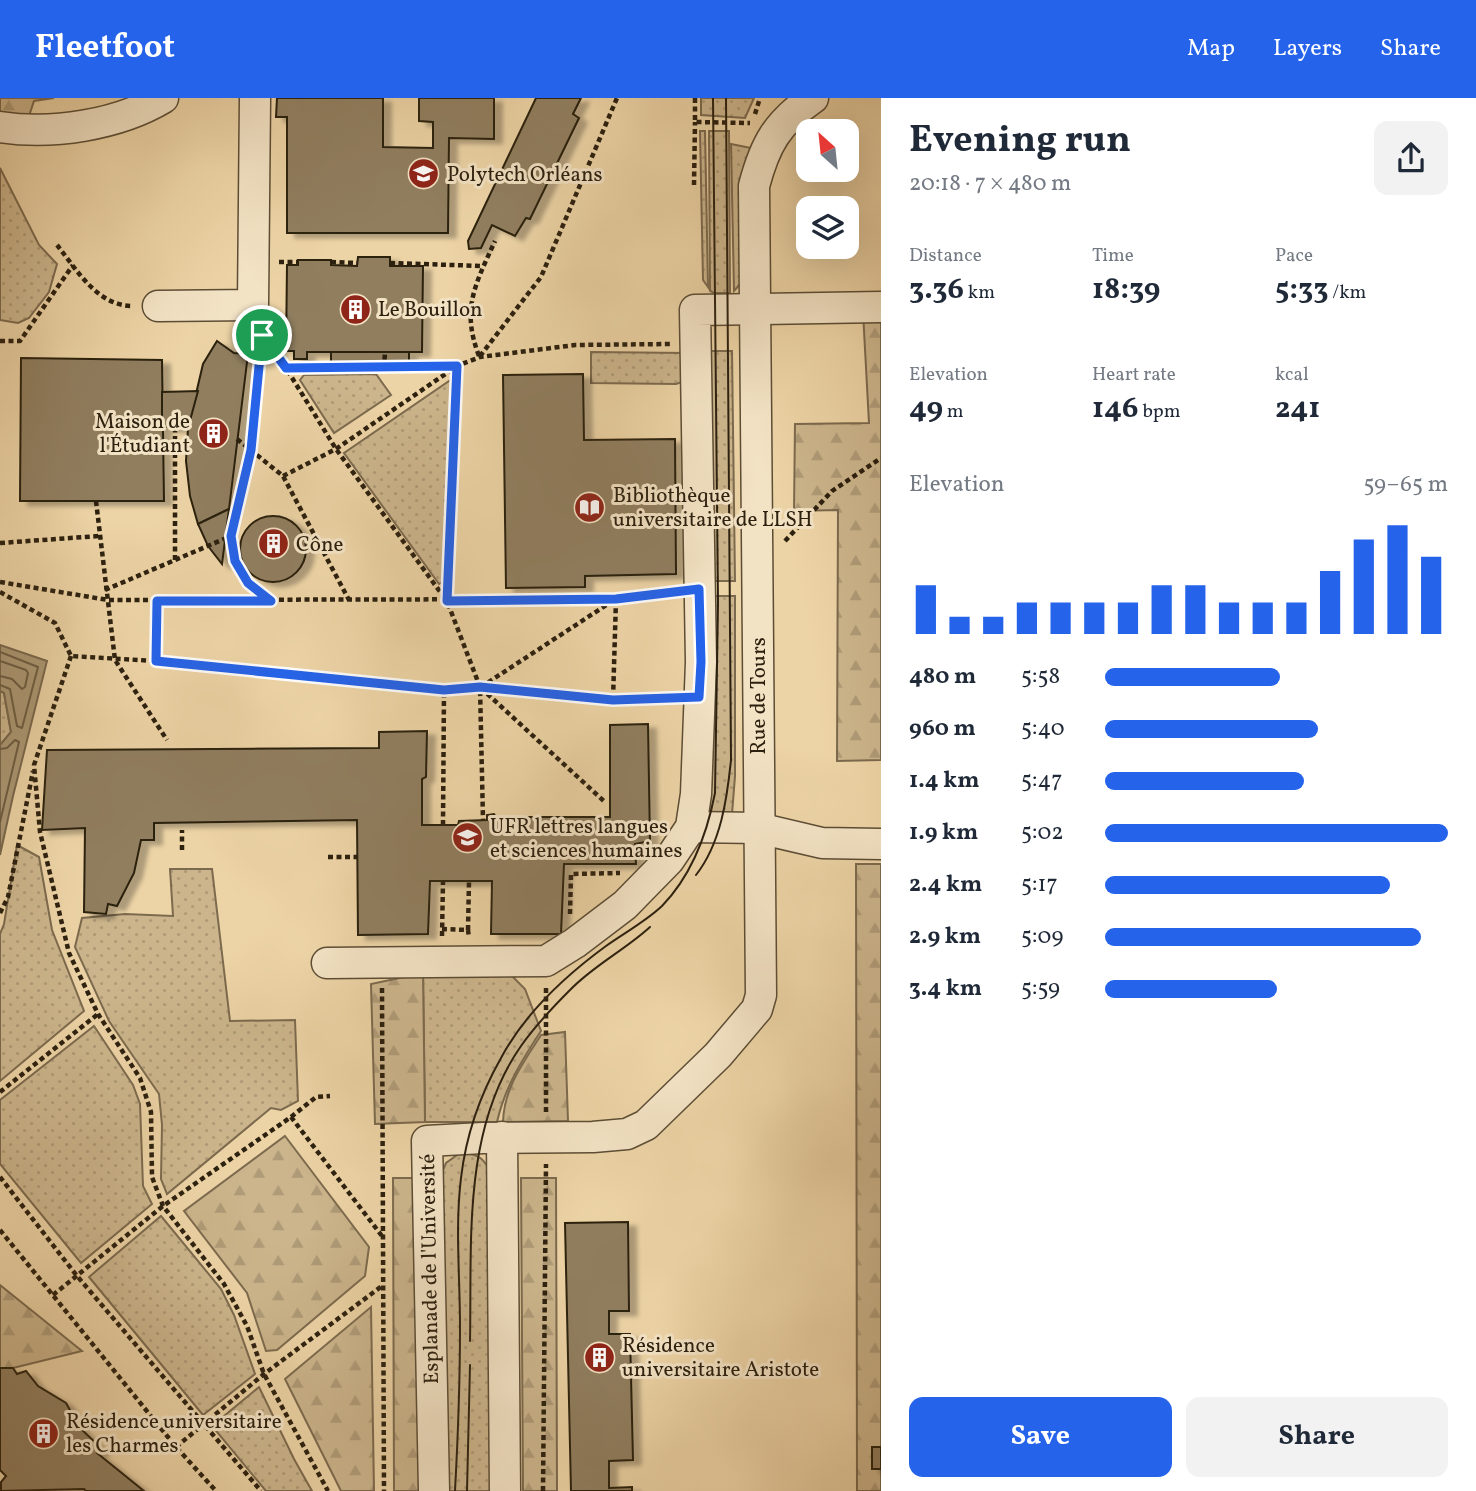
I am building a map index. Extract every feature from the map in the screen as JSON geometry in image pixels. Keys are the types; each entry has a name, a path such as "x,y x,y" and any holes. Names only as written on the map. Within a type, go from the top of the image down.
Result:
{"street":[{"path":"0,127 39,131 86,126 139,110 163,98"},
{"path":"158,306 253,305 255,98"},
{"name":"Rue de Tours","path":"502,1137 627,1134 646,1125 718,1055 757,1009 761,995 754,186 763,154 778,129 813,98"},
{"path":"327,962 546,961 625,905 669,860 691,827 696,794 701,662 695,310 881,307"},
{"path":"691,827 758,828 822,843 881,844"},
{"path":"502,1137 505,1491"},
{"name":"Esplanade de l'Université","path":"434,1491 427,1141 502,1137"}],"path":[{"path":"480,356 541,277 617,98"},
{"path":"694,185 695,98"},
{"path":"695,122 753,123"},
{"path":"480,356 471,334 470,303 495,241"},
{"path":"57,245 93,290 120,306 158,306"},
{"path":"331,262 358,263"},
{"path":"390,263 484,266"},
{"path":"0,341 20,341 73,265"},
{"path":"271,601 248,583 235,561 231,536 251,450 262,335 286,368 336,449 447,601 480,687 483,820"},
{"path":"283,477 336,449 457,366 480,356 575,345 679,344"},
{"path":"384,368 385,352"},
{"path":"286,368 457,366"},
{"path":"447,601 457,366"},
{"path":"175,427 175,560"},
{"path":"237,439 283,477 349,600"},
{"path":"785,542 832,491 881,458"},
{"path":"96,501 115,660 167,740"},
{"path":"0,542 99,536"},
{"path":"105,590 231,536"},
{"path":"0,582 108,600 157,601 616,599 699,589"},
{"path":"0,592 55,623 71,656 34,765 8,897 0,913"},
{"path":"480,687 616,599"},
{"path":"613,700 616,599"},
{"path":"156,661 157,601"},
{"path":"71,656 156,661 444,690 480,687 613,700 699,697"},
{"path":"480,687 606,803"},
{"path":"443,825 444,690"},
{"path":"34,765 40,832 69,953 98,1014 140,1079 151,1112 152,1177 163,1206 224,1283 247,1326 264,1374 328,1491"},
{"path":"182,850 183,830"},
{"path":"328,857 358,857"},
{"path":"442,961 443,881"},
{"path":"468,930 469,881"},
{"path":"546,961 546,1125"},
{"path":"382,962 383,1491"},
{"path":"0,1092 98,1014"},
{"path":"53,1295 163,1206 316,1097 330,1096"},
{"path":"291,1117 383,1237"},
{"path":"543,1491 546,1163"},
{"path":"0,1177 77,1276 261,1491"},
{"path":"0,1230 176,1447 216,1491"},
{"path":"176,1447 264,1374 383,1285"}],"green space":[{"path":"0,98 54,98 34,101 28,119 0,116"},
{"path":"701,98 754,98 745,118 701,115"},
{"path":"700,131 705,131 708,287 703,280"},
{"path":"709,131 729,131 730,293 710,291"},
{"path":"731,144 751,148 746,164 741,283 734,291"},
{"path":"0,168 39,245 57,264 49,292 29,318 18,323 0,320"},
{"path":"881,311 881,760 837,761 838,510 794,511 795,424 869,423 863,312"},
{"path":"709,351 732,351 735,581 712,581"},
{"path":"591,352 686,353 685,381 676,384 591,383"},
{"path":"376,374 391,395 334,433 300,380 304,375"},
{"path":"452,379 444,581 439,584 344,453"},
{"path":"712,596 735,596 735,776 732,814 706,814 712,783"},
{"path":"0,691 4,693 11,732 0,745"},
{"path":"17,845 39,857 52,930 84,1011 0,1081 0,934"},
{"path":"856,864 881,864 881,1491 857,1491"},
{"path":"170,869 212,869 230,1021 295,1020 298,1101 281,1110 271,1108 167,1194 161,1179 162,1125 159,1094 109,1021 75,947 82,918 125,914 173,916"},
{"path":"423,973 511,975 525,989 541,1031 509,1085 497,1122 425,1122"},
{"path":"423,973 425,1122 375,1124 371,984"},
{"path":"94,1026 133,1085 140,1104 143,1186 152,1204 81,1263 0,1164 0,1100"},
{"path":"565,1032 568,1121 503,1122 511,1087 541,1035"},
{"path":"285,1136 369,1247 365,1276 277,1350 266,1351 247,1293 184,1211"},
{"path":"460,1153 481,1159 494,1177 496,1491 444,1491 440,1177 446,1163"},
{"path":"393,1178 427,1178 428,1491 394,1491"},
{"path":"521,1178 556,1178 557,1491 523,1491"},
{"path":"161,1216 221,1289 234,1315 255,1374 203,1415 89,1277"},
{"path":"0,1285 82,1351 13,1368 0,1368"},
{"path":"371,1307 374,1491 341,1491 285,1379"},
{"path":"259,1387 312,1491 266,1491 212,1426"}],"water":[{"path":"0,645 47,661 0,855 0,745 11,732 4,693 0,691"}],"building":[{"path":"277,98 383,98 383,147 433,148 433,122 419,121 419,98 494,98 494,139 449,138 448,233 287,233 287,117 276,117"},
{"path":"536,98 581,98 573,114 579,118 530,219 526,218 515,236 492,225 481,248 469,249 468,241"},
{"name":"Le Bouillon","path":"358,257 390,257 390,266 423,266 422,352 307,352 307,359 294,359 294,351 286,351 287,265 298,265 298,260 331,260 331,265 357,266"},
{"name":"Maison de l'Étudiant","path":"217,341 234,353 248,354 229,509 198,524 190,496 186,461 188,428 203,364"},
{"path":"331,352 409,352 409,364 331,364"},
{"path":"21,358 162,360 164,501 20,501"},
{"name":"Bibliothèque universitaire de LLSH","path":"583,374 584,440 675,439 676,574 585,576 585,587 506,588 503,375"},
{"path":"198,391 188,428 162,427 162,392"},
{"path":"229,509 222,564 208,546 198,524"},
{"name":"Cône","path":"279,516 297,525 304,536 304,562 297,573 286,580 267,582 249,573 242,562 240,543 249,525 260,518"},
{"path":"648,724 650,841 635,844 636,864 564,864 561,934 491,934 492,881 430,881 428,934 358,935 357,820 154,823 154,840 141,840 134,873 117,906 108,904 106,914 84,912 85,828 42,830 47,750 379,748 379,732 427,731 426,777 422,779 422,825 458,825 459,821 487,820 487,815 494,814 496,817 610,817 610,725"},
{"name":"Résidence universitaire Aristote","path":"628,1222 629,1311 609,1311 609,1334 630,1334 633,1460 609,1461 609,1488 632,1487 632,1491 571,1491 565,1223"},
{"name":"Résidence universitaire les Charmes","path":"0,1368 13,1368 17,1374 26,1371 38,1386 66,1403 80,1428 102,1449 97,1453 144,1491 1,1491 1,1482 6,1476 0,1470"},
{"path":"872,1447 881,1447 881,1469 872,1469"}],"tram line":[{"path":"455,1491 460,1367 459,1196 466,1146 480,1101 511,1041 547,996 606,946 655,912 673,894 697,853 708,824 715,793 718,602 713,98"},
{"path":"696,875 717,835 725,805 731,760 726,98"},
{"path":"470,1341 474,1188 479,1150 488,1114 502,1079 526,1039 564,996 579,981 650,927"},
{"path":"467,1491 470,1365"}],"place":[{"name":"Polytech Orléans","path":"424,174"},
{"name":"Le Bouillon","path":"355,309"},
{"name":"Maison de l'Étudiant","path":"213,433"},
{"name":"Bibliothèque universitaire de LLSH","path":"590,507"},
{"name":"Cône","path":"273,544"},
{"name":"UFR lettres langues et sciences humaines","path":"467,838"},
{"name":"Résidence universitaire Aristote","path":"599,1357"},
{"name":"Résidence universitaire les Charmes","path":"43,1433"}],"route":[{"path":"262,335 286,368 457,366 447,601 616,599 699,589 699,697 613,700 480,687 444,690 156,661 157,601 271,601 248,583 235,561 231,536 251,450 262,335"}]}
